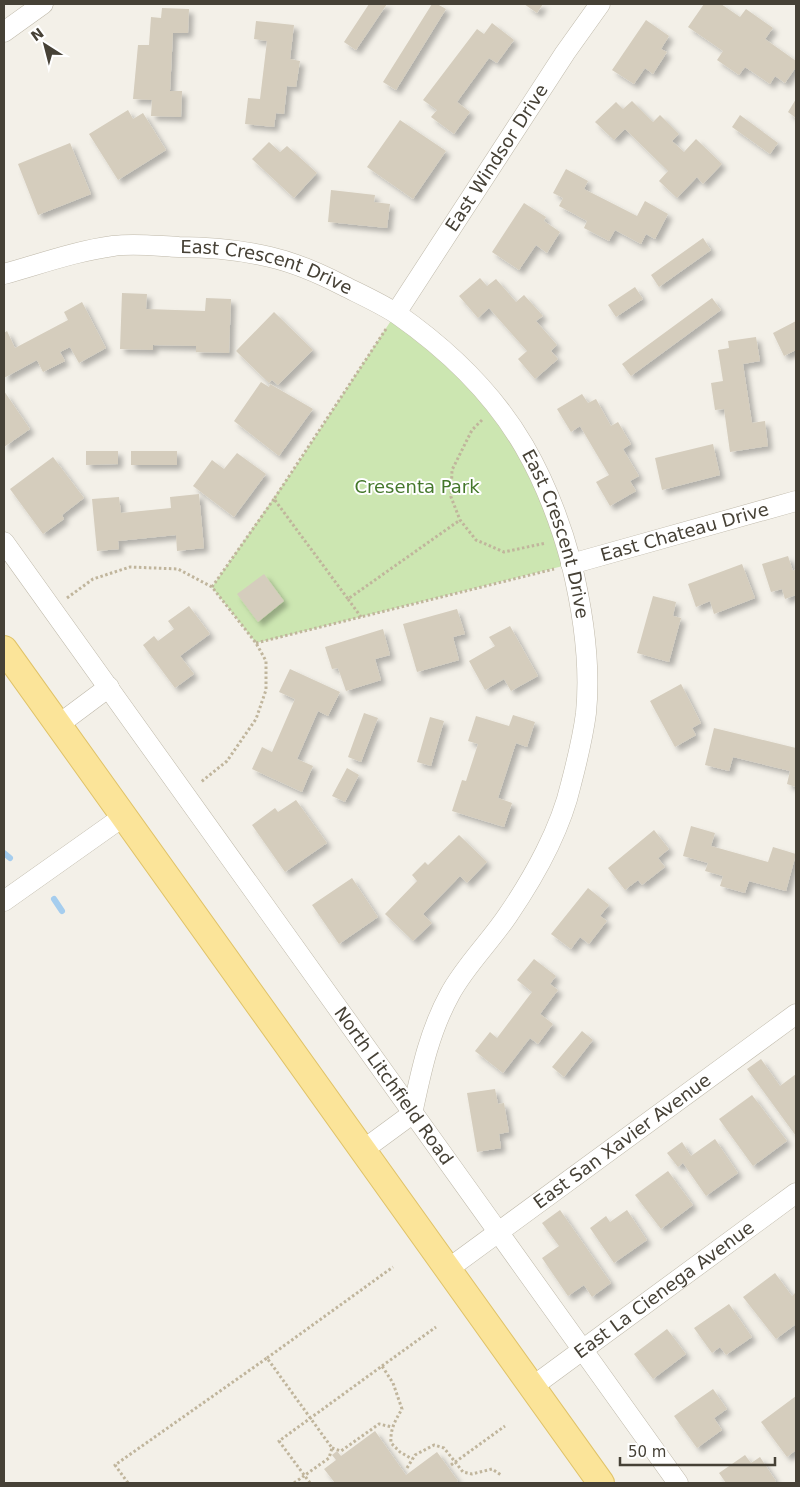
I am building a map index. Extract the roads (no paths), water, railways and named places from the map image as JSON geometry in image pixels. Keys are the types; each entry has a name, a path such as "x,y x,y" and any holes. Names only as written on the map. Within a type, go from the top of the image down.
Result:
{"main road":[{"path":"4,649 602,1483"}],"street":[{"path":"4,32 43,4"},
{"name":"East Windsor Drive","path":"396,313 565,53 600,4"},
{"name":"East Crescent Drive","path":"4,274 68,255 115,245 228,249 273,257 318,272 396,313 464,369 496,405 524,446 542,481 559,520 578,590 585,626 587,669 586,714 570,789 554,832 531,877 507,917 489,938 451,992 433,1030 412,1114"},
{"name":"East Chateau Drive","path":"571,564 796,500"},
{"name":"North Litchfield Road","path":"4,542 678,1483"},
{"path":"58,725 109,687"},
{"path":"4,901 124,816"},
{"name":"East San Xavier Avenue","path":"448,1268 796,1014"},
{"path":"363,1150 412,1114"},
{"name":"East La Cienega Avenue","path":"532,1386 796,1193"}],"waterway":[{"path":"4,853 10,858"},
{"path":"54,899 62,911"}],"park label":[{"name":"Cresenta Park","path":"417,487"}]}
